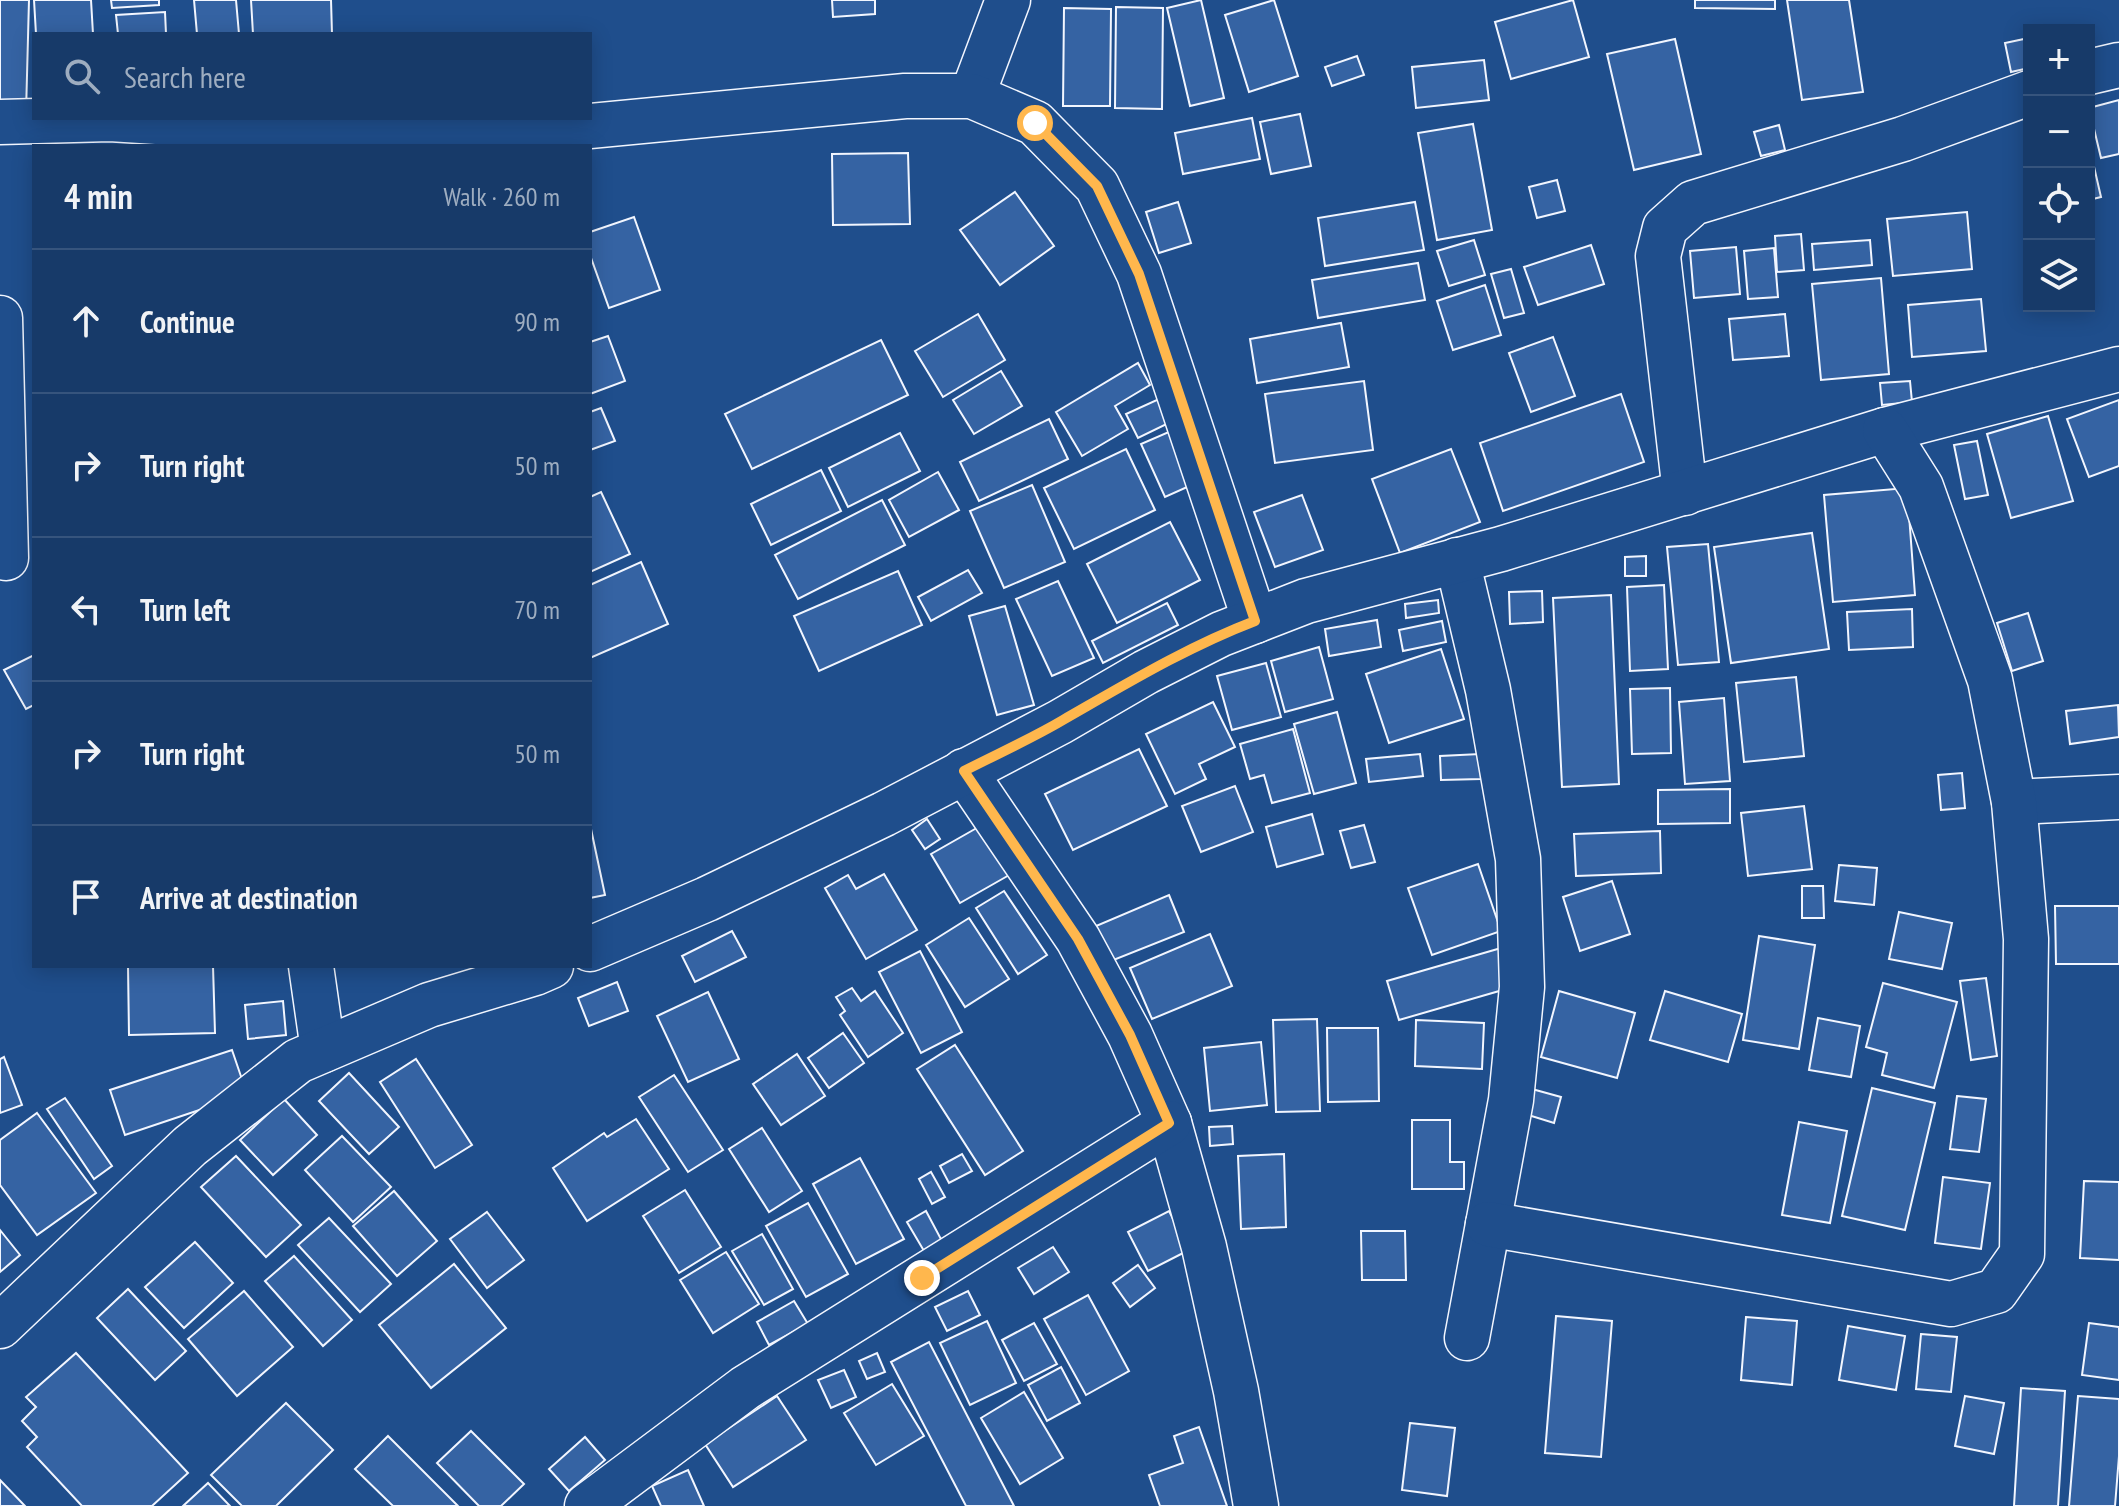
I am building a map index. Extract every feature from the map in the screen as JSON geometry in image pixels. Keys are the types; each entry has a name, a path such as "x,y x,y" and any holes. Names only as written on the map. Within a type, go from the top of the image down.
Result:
{"street":[{"path":"972,96 1008,0"},
{"path":"2095,71 2119,65"},
{"path":"1685,493 1658,256 1665,228 1693,203 1903,139 2023,95"},
{"path":"126,120 312,132 496,135 905,96 972,96 1035,123 1097,186 1139,274 1255,621"},
{"path":"0,122 73,120"},
{"path":"0,318 6,558"},
{"path":"592,948 707,899 884,814 1221,634 1306,601 1685,493 1885,430 2119,369"},
{"path":"1488,1224 1951,1304 1996,1291 2022,1254 2026,939 2014,802 1990,680 1959,590 1921,487 1885,430"},
{"path":"1457,560 1488,690 1518,859 1522,987 1511,1100 1467,1338"},
{"path":"964,771 1078,939 1130,1035 1169,1123 1204,1247 1230,1362 1256,1506"},
{"path":"2014,802 2119,797"},
{"path":"311,968 323,1050"},
{"path":"0,1326 190,1146 298,1061 429,1005 546,968"},
{"path":"587,1506 745,1388 1169,1123"}],"building":[{"path":"0,0 29,0 26,113 0,112"},
{"path":"34,0 91,0 93,32 36,32"},
{"path":"111,0 159,0 159,5 112,8"},
{"path":"194,0 236,0 239,32 197,32"},
{"path":"251,0 331,0 332,32 253,32"},
{"path":"832,0 875,0 875,14 833,17"},
{"path":"1201,0 1224,98 1190,106 1167,8"},
{"path":"1274,0 1298,76 1249,92 1225,15"},
{"path":"1573,0 1589,57 1511,79 1495,22"},
{"path":"1695,0 1775,0 1775,9 1695,8"},
{"path":"1787,0 1849,0 1863,92 1802,100"},
{"path":"1116,7 1163,8 1162,109 1115,108"},
{"path":"1064,8 1111,9 1110,106 1063,106"},
{"path":"165,12 166,32 118,32 116,15"},
{"path":"1675,39 1701,154 1634,170 1607,54"},
{"path":"2023,39 2023,69 2011,72 2005,43"},
{"path":"1357,56 1364,75 1332,86 1325,67"},
{"path":"1484,60 1489,100 1416,108 1412,67"},
{"path":"2119,100 2119,154 2101,158 2095,133 2095,106"},
{"path":"1300,114 1311,166 1271,174 1260,122"},
{"path":"1252,118 1260,159 1183,174 1175,133"},
{"path":"1473,124 1492,230 1437,240 1418,133"},
{"path":"1779,125 1785,150 1761,156 1754,132"},
{"path":"908,153 910,224 833,225 832,154"},
{"path":"2095,171 2101,197 2095,198"},
{"path":"1557,180 1565,211 1537,218 1529,187"},
{"path":"1015,192 1054,246 1000,285 960,230"},
{"path":"1178,202 1191,243 1159,253 1146,212"},
{"path":"1415,202 1424,250 1325,266 1318,218"},
{"path":"1967,212 1972,269 1893,276 1887,219"},
{"path":"634,217 660,290 609,308 592,261 592,231"},
{"path":"1801,234 1804,270 1777,272 1775,236"},
{"path":"1474,240 1485,275 1449,286 1437,251"},
{"path":"1870,240 1872,265 1814,270 1812,244"},
{"path":"1591,245 1604,284 1538,305 1524,267"},
{"path":"1736,247 1740,294 1694,298 1690,251"},
{"path":"1774,248 1778,297 1748,299 1744,251"},
{"path":"1418,263 1425,300 1318,318 1312,280"},
{"path":"1511,269 1524,313 1504,318 1491,274"},
{"path":"1881,278 1889,374 1821,380 1812,284"},
{"path":"1485,285 1501,335 1453,350 1437,301"},
{"path":"1981,299 1986,351 1912,357 1908,305"},
{"path":"978,314 1005,360 943,397 915,351"},
{"path":"1785,314 1789,356 1733,360 1729,319"},
{"path":"1341,323 1349,367 1257,383 1250,339"},
{"path":"608,336 625,381 592,393 592,341"},
{"path":"1553,337 1575,396 1531,412 1509,353"},
{"path":"881,340 908,395 752,469 725,414"},
{"path":"1138,363 1150,385 1115,406 1128,429 1082,456 1056,412"},
{"path":"1001,371 1022,406 974,434 953,400"},
{"path":"1364,381 1373,450 1275,463 1265,394"},
{"path":"1910,381 1912,402 1882,405 1880,383"},
{"path":"1170,394 1181,417 1138,438 1126,414"},
{"path":"1621,394 1644,462 1503,511 1480,443"},
{"path":"2119,400 2119,466 2089,477 2067,419"},
{"path":"601,408 615,441 592,449 592,411"},
{"path":"2048,416 2073,501 2011,518 1987,434"},
{"path":"1049,419 1068,459 979,501 960,462"},
{"path":"1171,431 1194,484 1165,497 1141,444"},
{"path":"900,433 920,471 848,507 829,468"},
{"path":"1977,441 1988,495 1965,499 1954,445"},
{"path":"1126,449 1155,510 1074,549 1044,488"},
{"path":"1451,449 1480,522 1400,553 1372,479"},
{"path":"821,470 841,511 771,545 751,504"},
{"path":"938,472 959,510 909,537 889,500"},
{"path":"1032,485 1065,562 1004,588 970,511"},
{"path":"1907,488 1915,595 1833,602 1824,495"},
{"path":"601,492 630,554 592,571 592,496"},
{"path":"1302,495 1323,550 1275,567 1254,512"},
{"path":"882,500 905,545 798,599 775,555"},
{"path":"1170,522 1200,580 1117,623 1087,564"},
{"path":"1812,533 1829,649 1731,663 1714,547"},
{"path":"1708,544 1719,662 1678,665 1667,547"},
{"path":"1646,556 1646,576 1625,576 1625,557"},
{"path":"641,562 668,624 592,657 592,584"},
{"path":"968,570 982,593 931,621 918,597"},
{"path":"898,571 922,625 819,671 794,616"},
{"path":"1058,581 1094,658 1052,676 1016,599"},
{"path":"1664,585 1668,669 1630,671 1627,587"},
{"path":"1542,591 1543,622 1510,624 1509,592"},
{"path":"1611,595 1619,784 1562,787 1553,598"},
{"path":"1438,600 1439,613 1406,618 1405,604"},
{"path":"1167,603 1178,625 1103,663 1092,641"},
{"path":"1005,606 1034,705 997,715 969,616"},
{"path":"1912,609 1913,647 1849,650 1847,612"},
{"path":"2028,613 2043,661 2012,671 1997,623"},
{"path":"1377,620 1381,647 1329,656 1325,629"},
{"path":"1442,621 1446,642 1403,651 1399,630"},
{"path":"1319,647 1333,699 1285,712 1271,661"},
{"path":"1441,649 1464,719 1389,743 1366,674"},
{"path":"32,656 32,706 26,709 4,670"},
{"path":"1266,663 1281,717 1232,730 1217,676"},
{"path":"1796,677 1804,756 1744,762 1736,683"},
{"path":"1670,688 1671,753 1632,754 1630,689"},
{"path":"1724,698 1730,781 1685,784 1679,702"},
{"path":"1213,702 1235,747 1199,764 1206,779 1175,794 1146,734"},
{"path":"2118,705 2119,737 2070,744 2066,711"},
{"path":"1337,712 1356,783 1314,794 1294,724"},
{"path":"1293,729 1310,793 1272,803 1264,775 1250,779 1240,744"},
{"path":"1139,749 1167,806 1073,850 1045,794"},
{"path":"1420,754 1423,776 1369,782 1366,759"},
{"path":"1480,754 1481,779 1441,780 1440,756"},
{"path":"1962,773 1965,808 1941,810 1938,775"},
{"path":"1235,786 1253,832 1201,852 1182,806"},
{"path":"1730,789 1730,823 1658,824 1658,790"},
{"path":"1804,806 1812,869 1748,876 1741,813"},
{"path":"1312,814 1323,854 1277,867 1266,827"},
{"path":"927,819 940,839 925,849 912,830"},
{"path":"982,825 1011,874 960,903 931,854"},
{"path":"1364,825 1375,862 1351,868 1340,831"},
{"path":"1660,831 1661,873 1576,876 1574,834"},
{"path":"592,834 605,895 592,898"},
{"path":"1478,864 1501,931 1432,955 1408,888"},
{"path":"1839,865 1877,868 1874,905 1835,901"},
{"path":"884,874 917,930 866,959 825,888 848,875 856,889"},
{"path":"1612,881 1630,934 1580,951 1563,897"},
{"path":"1802,886 1823,886 1824,918 1802,918"},
{"path":"1004,891 1047,955 1018,974 976,908"},
{"path":"1169,895 1184,932 1111,961 1096,926"},
{"path":"2055,906 2119,906 2119,964 2056,964"},
{"path":"1899,912 1952,923 1942,969 1889,959"},
{"path":"969,918 1009,979 965,1007 926,945"},
{"path":"732,931 746,957 695,982 682,956"},
{"path":"1210,934 1232,986 1152,1019 1130,968"},
{"path":"1759,936 1815,945 1799,1049 1743,1040"},
{"path":"1501,948 1513,987 1399,1020 1387,981"},
{"path":"920,951 962,1032 921,1053 879,972"},
{"path":"128,968 213,968 215,1033 129,1035"},
{"path":"1986,978 1997,1056 1971,1060 1960,981"},
{"path":"617,982 628,1011 589,1026 578,998"},
{"path":"1883,983 1957,1002 1934,1088 1882,1075 1887,1053 1866,1047"},
{"path":"852,988 861,1001 875,991 903,1033 868,1057 840,1015 845,1011 836,997"},
{"path":"1559,991 1635,1013 1617,1078 1541,1057"},
{"path":"1665,991 1742,1014 1728,1062 1650,1040"},
{"path":"708,992 739,1059 688,1082 657,1016"},
{"path":"283,1001 286,1035 248,1039 245,1005"},
{"path":"1818,1018 1860,1026 1851,1077 1809,1070"},
{"path":"1317,1019 1320,1111 1276,1112 1273,1020"},
{"path":"1416,1020 1484,1023 1482,1069 1415,1066"},
{"path":"1327,1028 1378,1028 1379,1101 1328,1102"},
{"path":"843,1033 864,1063 829,1088 808,1058"},
{"path":"1261,1042 1267,1105 1210,1111 1204,1048"},
{"path":"955,1045 1023,1151 985,1175 917,1069"},
{"path":"232,1050 247,1094 125,1135 110,1090"},
{"path":"797,1054 825,1096 781,1125 753,1084"},
{"path":"4,1057 22,1105 0,1113 0,1059"},
{"path":"416,1059 472,1145 435,1168 380,1082"},
{"path":"349,1073 399,1127 369,1154 319,1101"},
{"path":"674,1075 723,1150 688,1172 639,1097"},
{"path":"1872,1088 1935,1103 1905,1230 1842,1216"},
{"path":"1532,1089 1561,1097 1554,1123 1525,1114"},
{"path":"1957,1096 1986,1099 1979,1152 1950,1149"},
{"path":"65,1098 112,1166 94,1179 47,1109"},
{"path":"284,1099 317,1135 273,1175 240,1140"},
{"path":"37,1113 96,1193 37,1235 0,1185 0,1140"},
{"path":"636,1119 669,1169 587,1221 553,1168 604,1133 607,1137"},
{"path":"1412,1120 1450,1120 1450,1162 1464,1162 1464,1189 1412,1189"},
{"path":"1799,1122 1847,1131 1830,1223 1782,1215"},
{"path":"1232,1126 1233,1144 1210,1146 1209,1127"},
{"path":"762,1128 802,1191 769,1212 729,1149"},
{"path":"342,1136 391,1187 353,1222 305,1170"},
{"path":"962,1154 972,1171 949,1183 940,1166"},
{"path":"1284,1154 1286,1227 1241,1229 1238,1156"},
{"path":"236,1156 301,1225 266,1257 201,1187"},
{"path":"860,1158 904,1239 856,1264 813,1184"},
{"path":"931,1172 945,1197 932,1204 919,1179"},
{"path":"1943,1177 1990,1183 1981,1249 1935,1243"},
{"path":"2084,1181 2119,1182 2119,1260 2080,1258"},
{"path":"685,1190 721,1247 679,1273 643,1216"},
{"path":"394,1191 437,1241 397,1276 353,1226"},
{"path":"808,1203 848,1274 806,1297 766,1226"},
{"path":"926,1211 942,1241 924,1251 907,1222"},
{"path":"1169,1211 1189,1250 1148,1271 1128,1232"},
{"path":"487,1212 524,1260 487,1288 450,1239"},
{"path":"329,1218 391,1284 360,1312 298,1245"},
{"path":"0,1230 20,1255 0,1272"},
{"path":"1361,1231 1405,1231 1406,1280 1362,1280"},
{"path":"762,1234 793,1289 764,1305 732,1251"},
{"path":"195,1242 233,1283 184,1328 145,1287"},
{"path":"1053,1247 1069,1272 1034,1294 1018,1268"},
{"path":"726,1252 759,1304 713,1333 680,1280"},
{"path":"294,1256 352,1320 323,1346 265,1281"},
{"path":"454,1264 506,1328 431,1388 379,1325"},
{"path":"1138,1265 1155,1288 1130,1307 1113,1283"},
{"path":"128,1289 186,1351 155,1380 97,1318"},
{"path":"244,1291 293,1347 237,1396 188,1339"},
{"path":"968,1291 980,1315 947,1331 935,1307"},
{"path":"1088,1295 1129,1371 1086,1395 1044,1319"},
{"path":"794,1301 808,1324 769,1345 757,1322"},
{"path":"1556,1316 1612,1321 1601,1457 1545,1453"},
{"path":"1746,1317 1797,1321 1792,1385 1741,1380"},
{"path":"987,1321 1016,1383 970,1405 940,1343"},
{"path":"1034,1323 1057,1364 1024,1381 1002,1340"},
{"path":"2089,1323 2119,1327 2119,1380 2082,1375"},
{"path":"1848,1326 1905,1336 1896,1390 1839,1380"},
{"path":"1921,1334 1957,1337 1951,1392 1916,1389"},
{"path":"929,1342 1014,1506 966,1506 891,1362"},
{"path":"76,1353 188,1473 152,1506 82,1506 27,1447 37,1437 22,1421 36,1407 26,1397"},
{"path":"877,1353 885,1372 867,1379 859,1361"},
{"path":"1061,1367 1080,1403 1047,1421 1028,1385"},
{"path":"844,1370 856,1397 831,1408 818,1380"},
{"path":"892,1384 924,1436 876,1465 844,1413"},
{"path":"2021,1388 2065,1391 2058,1506 2014,1506"},
{"path":"1024,1392 1063,1458 1020,1484 981,1418"},
{"path":"777,1396 806,1440 733,1487 705,1444"},
{"path":"1965,1396 2004,1403 1994,1454 1955,1446"},
{"path":"2078,1396 2119,1399 2115,1506 2069,1506"},
{"path":"286,1403 333,1450 276,1506 242,1506 211,1475"},
{"path":"1410,1423 1455,1428 1447,1496 1402,1490"},
{"path":"1199,1427 1227,1506 1160,1506 1149,1475 1183,1463 1174,1436"},
{"path":"471,1431 524,1484 501,1506 479,1506 437,1463"},
{"path":"388,1436 458,1506 393,1506 355,1469"},
{"path":"585,1437 605,1460 569,1491 549,1469"},
{"path":"688,1470 704,1506 661,1506 652,1486"},
{"path":"0,1480 25,1506 0,1506"},
{"path":"208,1483 230,1506 183,1506"}],"route":[{"path":"922,1278 1169,1123 1130,1035 1078,939 964,771 1060,722 1146,672 1221,634 1255,621 1139,274 1097,186 1035,123"}]}
